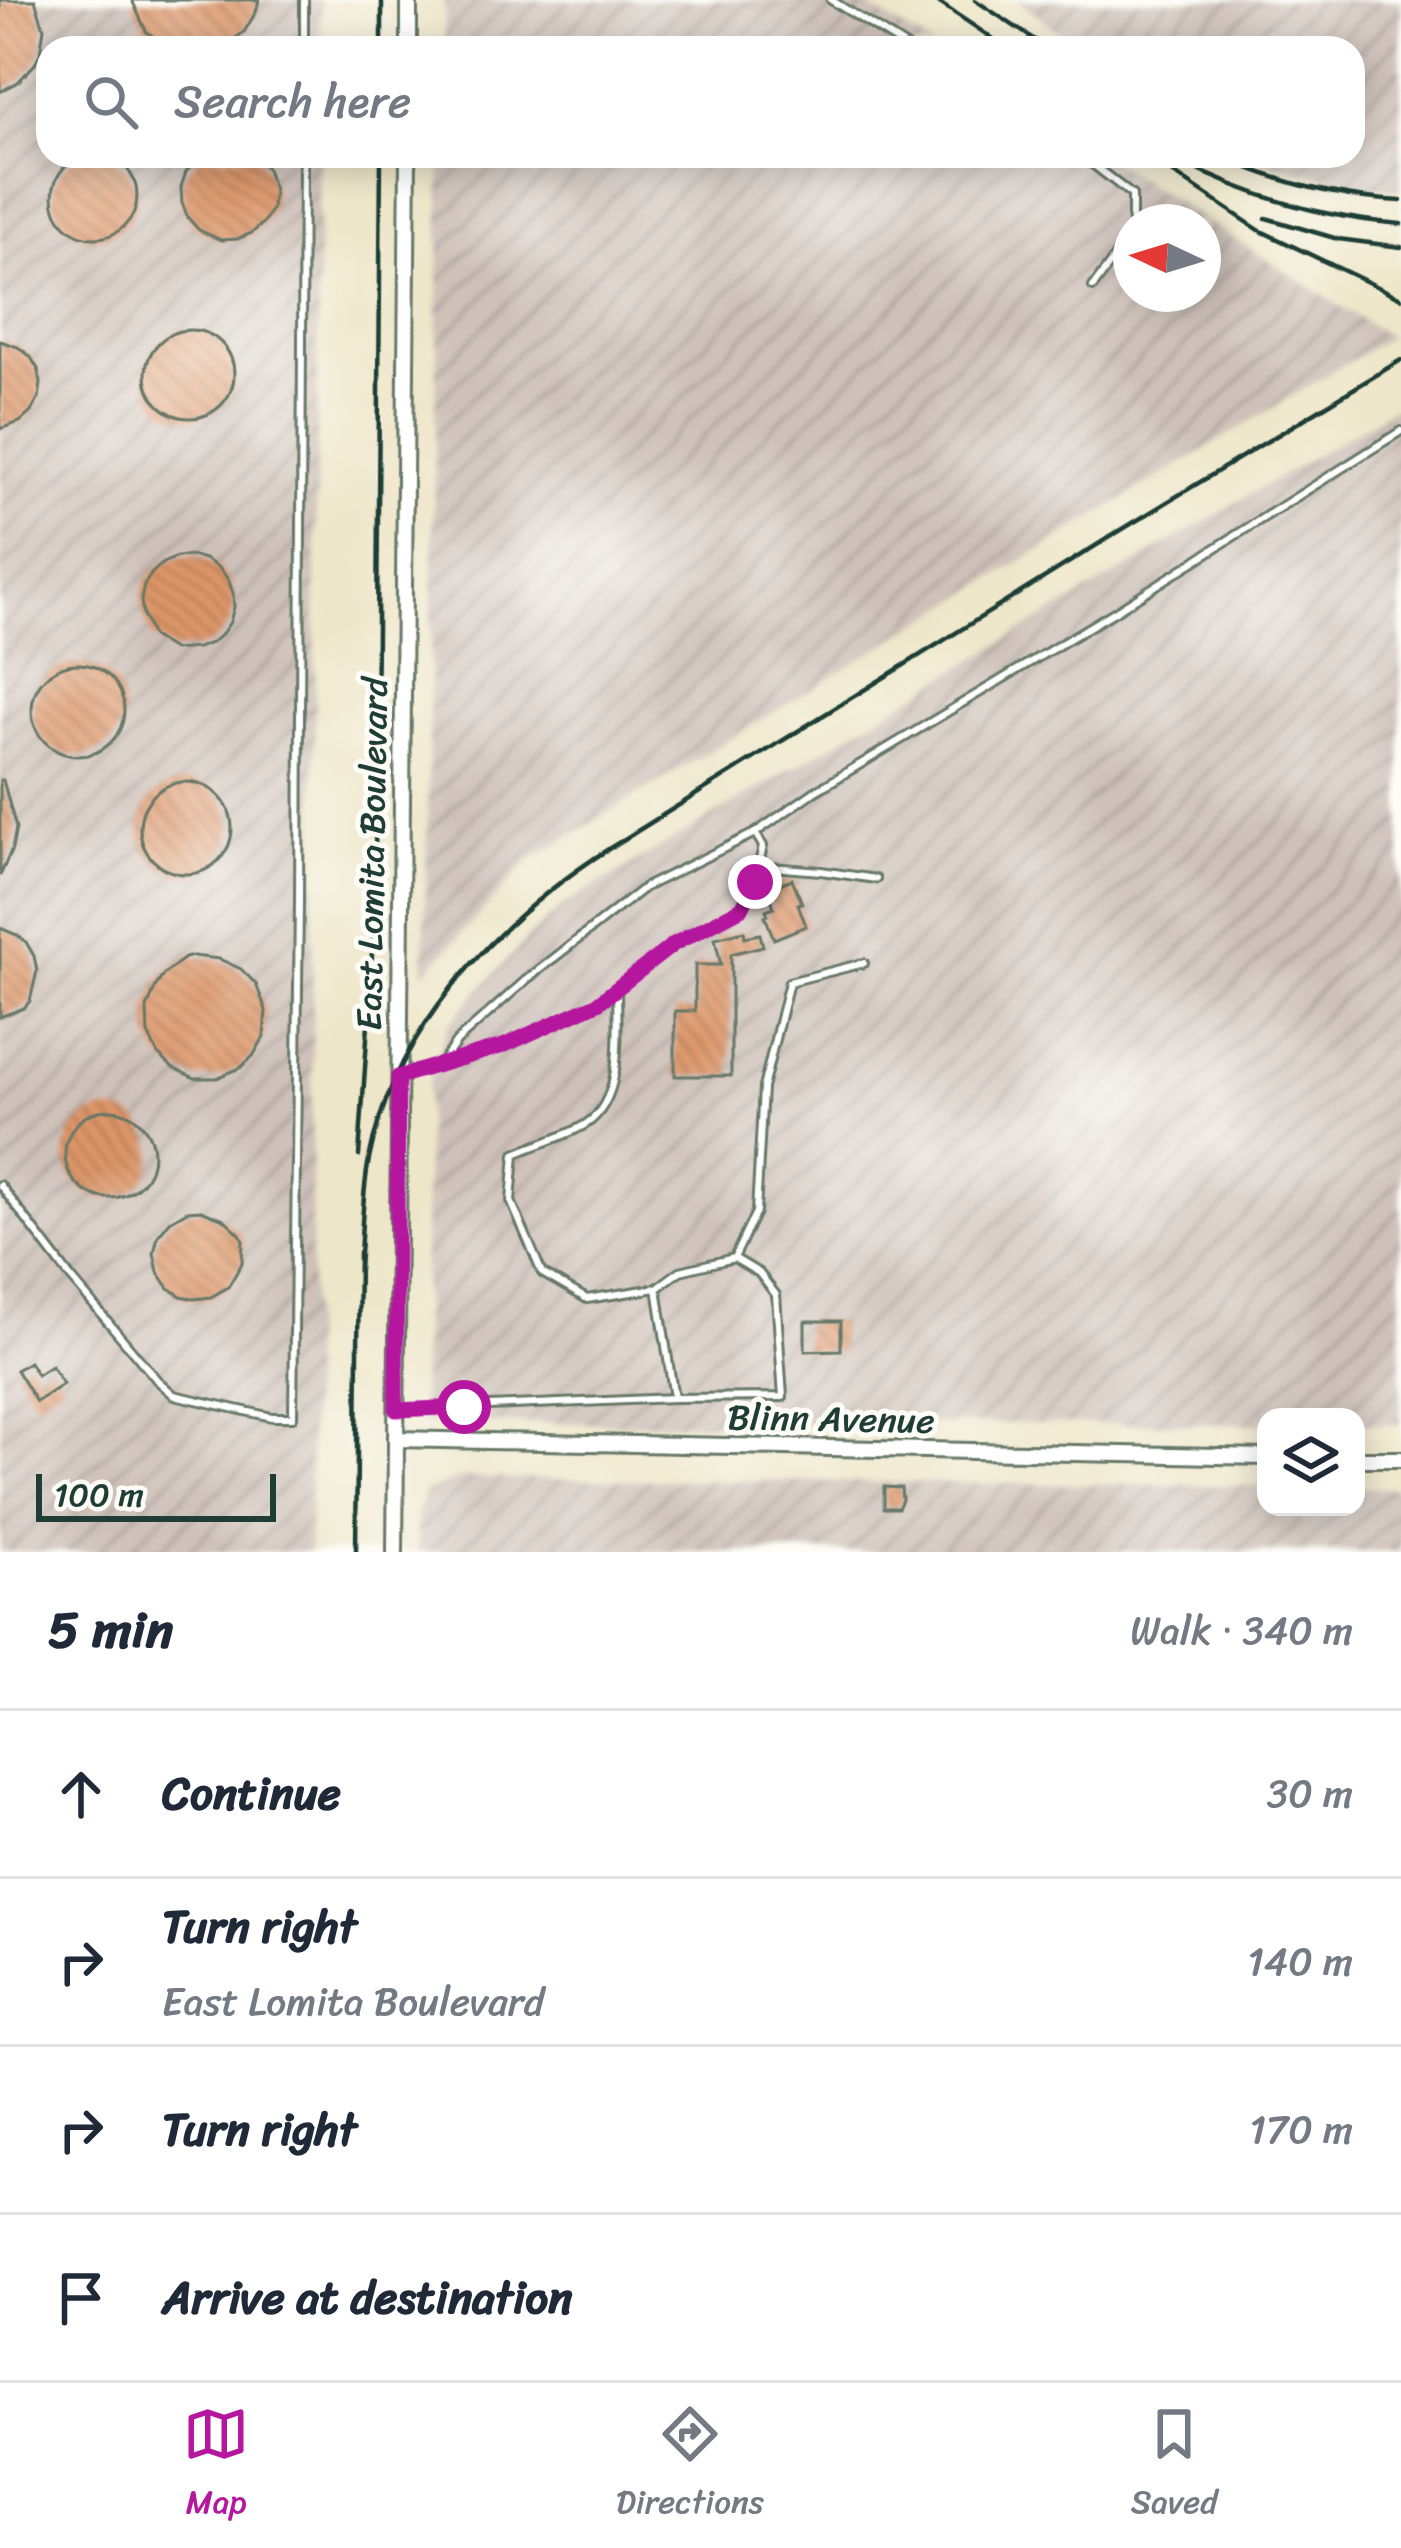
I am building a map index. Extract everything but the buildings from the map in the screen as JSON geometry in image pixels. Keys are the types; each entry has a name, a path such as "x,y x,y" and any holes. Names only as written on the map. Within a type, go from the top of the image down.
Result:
{"street":[{"path":"409,0 409,36"},
{"name":"East Lomita Boulevard","path":"395,1552 408,168"},
{"name":"Blinn Avenue","path":"396,1439 1257,1457"},
{"path":"1365,1459 1401,1460"}],"lane":[{"path":"304,0 304,36"},
{"path":"831,0 889,36"},
{"path":"0,1185 70,1278 174,1395 272,1417 293,1417 303,168"},
{"path":"1097,168 1132,195 1132,204"},
{"path":"1093,286 1113,259"},
{"path":"440,1065 457,1042 526,980 645,887 755,833 814,792 1114,612 1401,431"},
{"path":"398,1077 503,1046 598,1003 674,944 742,908 755,882 763,846 755,833"},
{"path":"758,866 876,879"},
{"path":"734,1258 756,1212 764,1088 789,982 864,963"},
{"path":"396,1410 783,1397 776,1295 759,1274 734,1258 680,1271 657,1288 586,1299 542,1273 511,1201 515,1154 590,1122 611,1092 617,988"},
{"path":"657,1288 674,1398"}],"shaded area":[{"path":"0,0 321,0 320,36 36,36 36,168 319,168 309,1552 0,1552"},
{"path":"445,0 859,0 916,36 444,36"},
{"path":"1017,0 1401,0 1401,189 1366,188 1288,168 1365,168 1365,36 1065,36"},
{"path":"441,168 1123,168 1180,204 1113,204 1113,312 1221,312 1221,230 1389,337 529,861 424,974"},
{"path":"1401,404 1401,1424 1365,1424 1365,1408 1257,1408 1257,1424 421,1423 427,1087 448,1025 530,935 569,902"},
{"path":"460,1478 1257,1486 1257,1516 1365,1516 1365,1487 1401,1488 1401,1552 417,1552 417,1513 426,1492"}],"railway":[{"path":"382,0 382,36"},
{"path":"935,0 989,36"},
{"path":"975,0 1029,36"},
{"path":"359,1156 375,861 381,168"},
{"path":"1166,168 1259,230 1401,298"},
{"path":"1196,168 1286,203 1401,224"},
{"path":"1249,168 1309,187 1401,201"},
{"path":"1266,218 1338,239 1401,247"},
{"path":"359,1269 369,1159 402,1063 458,979 529,908 610,848 1401,360"},
{"path":"356,1552 359,1252"}],"route":[{"path":"464,1407 396,1410 398,1077 503,1046 598,1003 674,944 742,908 755,882"}]}
